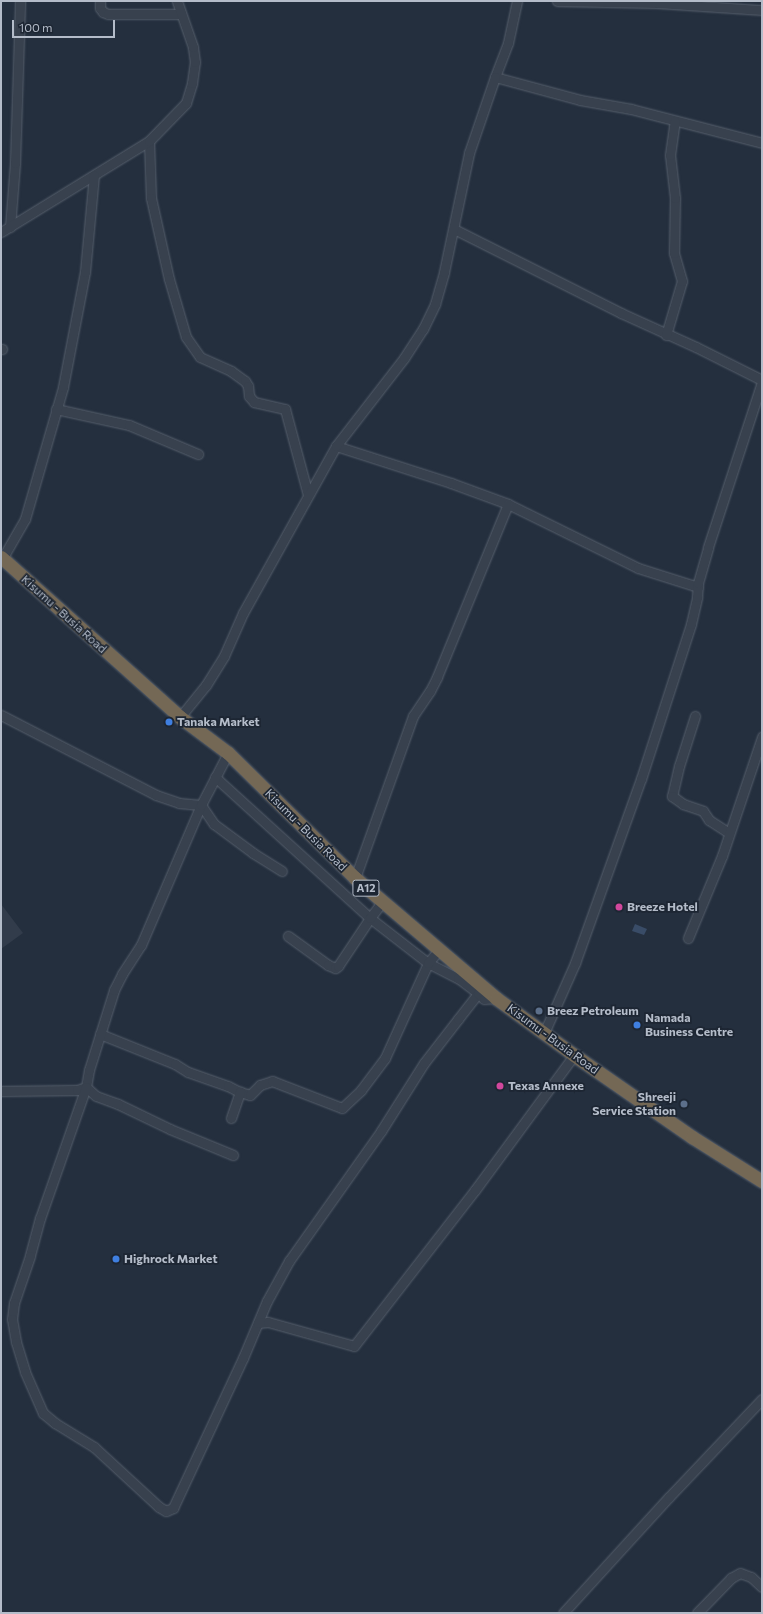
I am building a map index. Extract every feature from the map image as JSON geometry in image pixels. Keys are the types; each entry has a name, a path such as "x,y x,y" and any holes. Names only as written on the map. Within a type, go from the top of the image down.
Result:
{"highway":[{"name":"Kisumu - Busia Road","path":"2,558 180,717 228,752 355,878 496,998 574,1055 692,1137 762,1181"}],"street":[{"path":"10,227 16,148 20,1"},
{"path":"100,1 100,8 103,12 108,14 181,14"},
{"path":"1,232 149,141 186,103 192,83 195,62 193,47 177,1"},
{"path":"180,717 206,685 224,656 243,613 336,446 404,358 423,329 435,304 454,229 469,153 508,43 517,1"},
{"path":"557,1 658,2 762,10"},
{"path":"495,77 580,100 631,109 762,143"},
{"path":"666,335 682,282 674,253 675,198 670,155 675,121"},
{"path":"149,141 151,198 169,279 186,337 200,357 231,371 244,381 248,386 249,396 254,402 285,409 308,494"},
{"path":"2,558 27,514 63,387 85,272 94,175"},
{"path":"454,229 666,335 696,347 762,381 708,547 691,624 630,810 575,963 544,1033"},
{"path":"56,409 129,425 198,454"},
{"path":"336,446 452,483 508,504 638,568 698,587"},
{"path":"355,878 413,716 436,677 508,504"},
{"path":"1,715 156,795 179,803 201,805"},
{"path":"695,716 679,766 672,796 683,804 703,811 709,820 729,833"},
{"path":"688,938 722,856 762,737"},
{"path":"228,752 201,805 141,945 122,974 114,990 100,1034 86,1087 40,1218 12,1311 16,1342 22,1364 43,1413 55,1423 94,1447 159,1507 166,1511 173,1508 278,1280 299,1245 381,1131 424,1063 478,993"},
{"path":"215,777 370,918 428,963 458,978 484,999 496,998"},
{"path":"201,805 214,824 253,853 282,871"},
{"path":"288,936 328,965 335,968 338,966 382,902"},
{"path":"100,1034 175,1064 188,1072 228,1086 240,1092 250,1095 260,1085 272,1081 342,1108 361,1090 385,1058 428,963 439,950"},
{"path":"258,1323 268,1322 354,1346 476,1190 574,1055"},
{"path":"1,1091 77,1090 86,1087"},
{"path":"86,1087 96,1096 118,1104 170,1129 233,1155"},
{"path":"231,1118 240,1092"},
{"path":"563,1613 647,1519 762,1399"},
{"path":"698,1613 731,1578 740,1573 751,1577 762,1587"}],"shaded area":[{"path":"1,904 23,933 1,949"}],"water":[{"path":"635,924 647,929 644,935 632,931"}],"place":[{"name":"Tanaka Market","path":"169,722"},
{"name":"Breeze Hotel","path":"619,907"},
{"name":"Breez Petroleum","path":"539,1011"},
{"name":"Namada Business Centre","path":"637,1025"},
{"name":"Texas Annexe","path":"500,1086"},
{"name":"Shreeji Service Station","path":"684,1104"},
{"name":"Highrock Market","path":"116,1259"}]}
